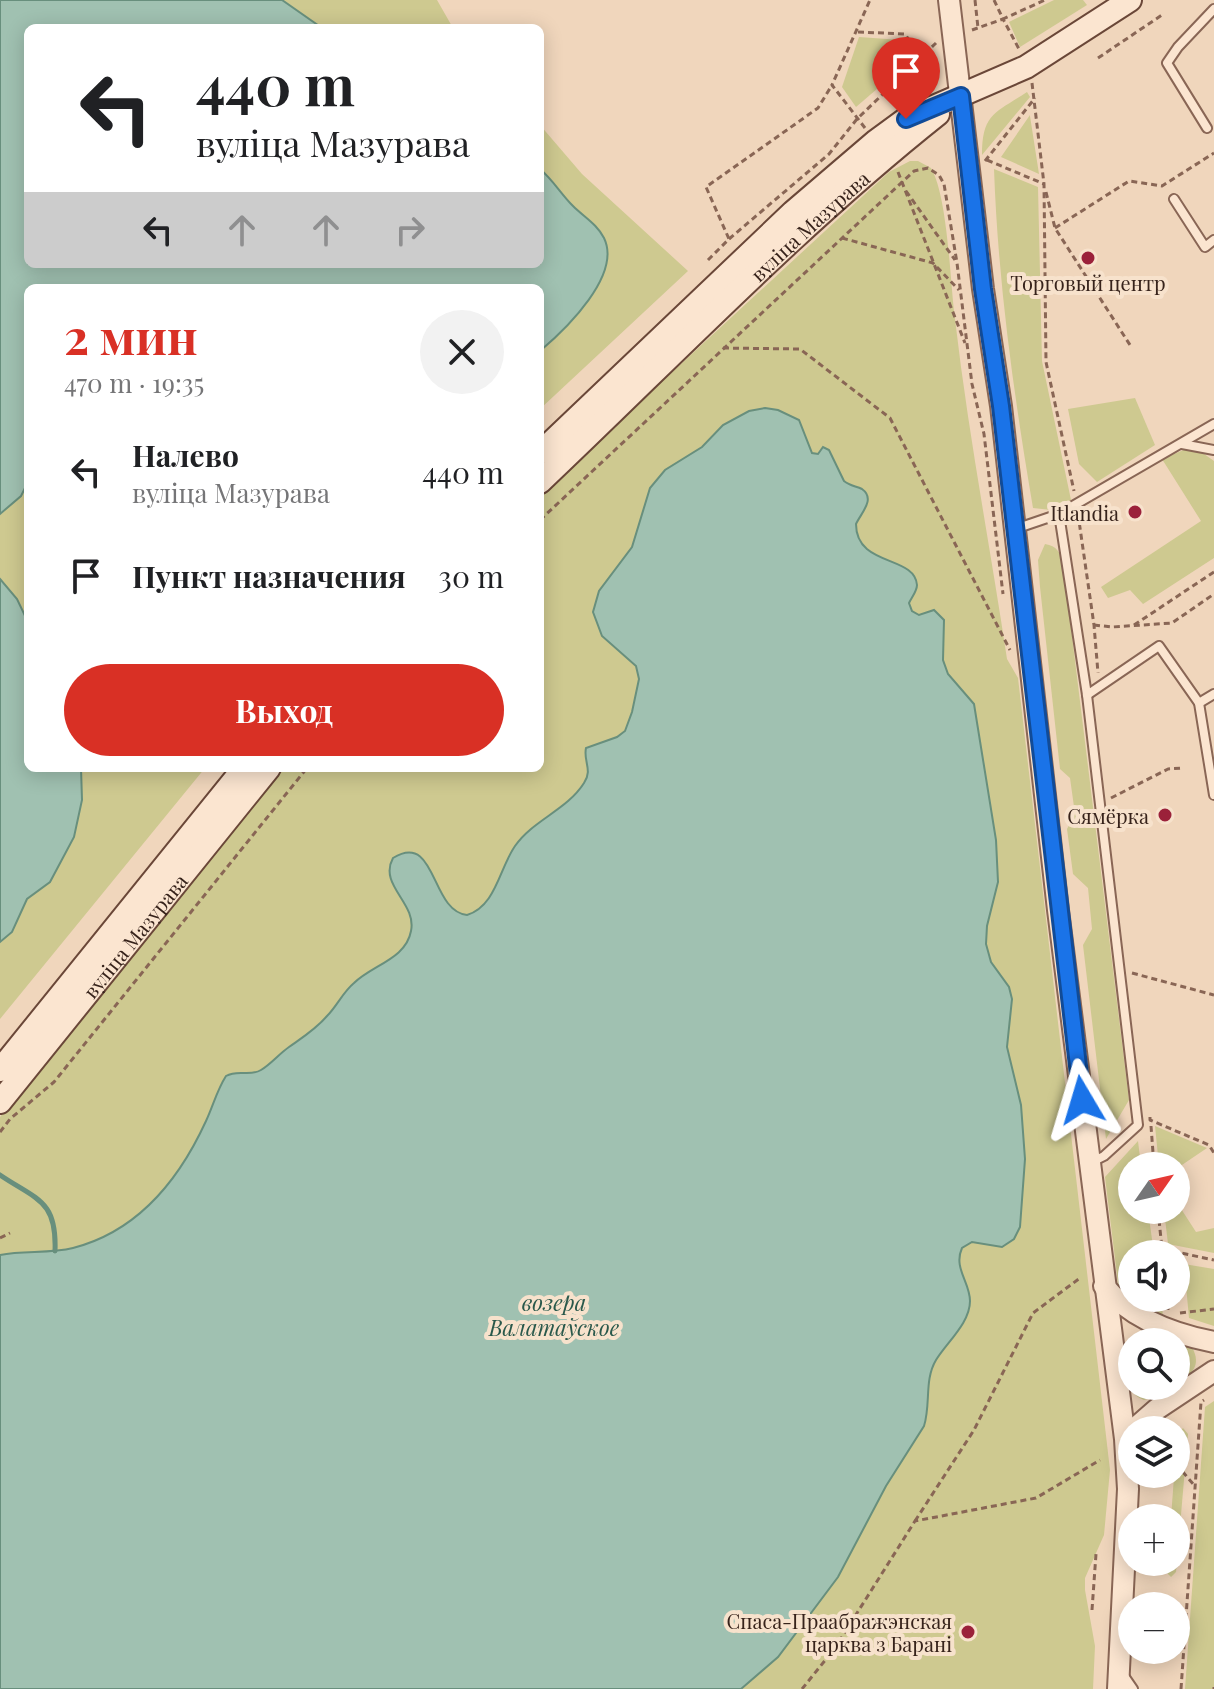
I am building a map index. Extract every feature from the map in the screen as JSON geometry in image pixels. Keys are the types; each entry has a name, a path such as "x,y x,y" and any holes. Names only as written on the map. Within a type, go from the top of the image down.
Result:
{"main road":[{"path":"961,96 1026,67 1130,0"},
{"name":"вуліца Мазурава","path":"544,449 842,169 906,119 961,96"},
{"name":"вуліца Мазурава","path":"544,478 887,155 961,96"},
{"name":"вуліца Мазурава","path":"0,1070 241,772"},
{"name":"вуліца Мазурава","path":"5,1111 266,772"}],"street":[{"path":"949,0 1118,1393"},
{"path":"1104,1286 1117,1302 1137,1316 1164,1319 1172,1328"},
{"path":"1112,1349 1129,1330 1164,1319"},
{"path":"1190,1340 1214,1342"},
{"path":"1149,1416 1204,1380 1205,1359 1200,1346 1190,1342"},
{"path":"1125,1400 1141,1411 1157,1409"},
{"path":"1118,1689 1128,1488"}],"lane":[{"path":"1207,128 1167,63 1214,9"},
{"path":"1174,199 1205,247 1214,240"},
{"path":"1014,529 1077,505 1214,424"},
{"path":"1182,444 1214,450"},
{"path":"1059,514 1087,695 1138,1125 1104,1156 1090,1163"},
{"path":"1087,695 1159,646 1199,703 1214,795"},
{"path":"1199,703 1214,694"},
{"path":"1119,1667 1133,1689"}],"path":[{"path":"729,239 706,187 818,108 832,85 870,0"},
{"path":"975,0 978,28"},
{"path":"994,0 1019,49"},
{"path":"972,30 1045,0"},
{"path":"1098,58 1162,15"},
{"path":"856,32 905,34 921,58"},
{"path":"708,260 829,154 857,119 936,43"},
{"path":"832,85 868,132"},
{"path":"1034,88 1044,184 1046,362 1077,505 1099,686"},
{"path":"1035,98 987,160 1044,184"},
{"path":"1055,228 1129,181 1162,186 1214,153"},
{"path":"967,347 896,165 914,171 928,168 942,174 957,263 972,384 984,434 1004,604"},
{"path":"544,516 914,171"},
{"path":"901,184 957,263"},
{"path":"1044,184 1055,228 1130,345"},
{"path":"842,238 933,263 961,291"},
{"path":"723,348 800,349 890,418 1010,650 1008,635"},
{"path":"1133,625 1214,572"},
{"path":"1094,625 1172,623 1214,594"},
{"path":"1111,798 1168,769 1183,768"},
{"path":"0,1132 5,1111 54,1082 304,772"},
{"path":"1125,971 1214,995"},
{"path":"1148,1105 1153,1152"},
{"path":"1150,1120 1209,1145 1214,1153"},
{"path":"0,1238 10,1233"},
{"path":"1190,1256 1214,1260"},
{"path":"802,1689 835,1648 974,1430 1033,1313 1080,1278"},
{"path":"1164,1319 1214,1309"},
{"path":"1181,1689 1204,1380 1190,1353"},
{"path":"915,1521 1036,1498 1100,1460"},
{"path":"1190,1480 1194,1485"},
{"path":"1092,1610 1096,1554"}],"shaded area":[{"path":"0,0 437,0 451,24 24,24 24,268 544,268 544,130 582,174 688,271 544,405 544,284 24,284 24,772 202,772 0,1019"},
{"path":"1054,0 1083,0 1087,5 1020,47 1009,22"},
{"path":"859,37 901,40 913,58 856,107 842,87"},
{"path":"1027,92 1030,97 982,155 988,122 999,110"},
{"path":"1030,116 1039,174 1001,157"},
{"name":"возера Валатаўское","path":"910,161 918,161 931,168 937,181 948,240 960,361 1007,659 1018,678 1110,1470 1104,1535 1085,1578 1095,1646 1093,1689 0,1689 0,1117 276,772 544,772 544,490 889,172"},
{"path":"994,169 1038,187 1042,361 1071,500 1051,510 1033,508 1008,339"},
{"path":"1135,398 1155,445 1097,482 1079,464 1068,409"},
{"path":"1186,449 1200,451 1214,461 1214,558 1143,604 1130,590 1108,598 1101,587 1201,521 1162,459"},
{"path":"1045,544 1057,550 1063,563 1129,1100 1106,1139 1083,945 1092,929 1088,888 1073,874 1067,829 1075,814 1070,778 1060,769 1040,587 1038,560"},
{"path":"1155,1126 1207,1148 1190,1160 1190,1152 1158,1152"},
{"path":"1138,1141 1139,1152 1128,1152"},
{"path":"1118,1163 1118,1224 1150,1224 1152,1240 1118,1240 1118,1283 1105,1177"},
{"path":"1190,1223 1196,1232 1214,1228 1214,1253 1190,1248 1190,1240 1168,1240 1166,1224"},
{"path":"1190,1265 1214,1269 1214,1326 1189,1318"},
{"path":"1190,1346 1196,1359 1190,1374"},
{"path":"1214,1401 1214,1689 1185,1689 1187,1664 1190,1664 1190,1618 1205,1407"},
{"path":"1173,1488 1183,1488 1182,1504 1172,1504"}],"water":[{"path":"0,0 282,0 316,24 24,24 24,268 544,268 544,173 604,238 607,253 599,284 564,329 544,347 544,284 24,284 24,490 0,514"},
{"name":"возера Валатаўское","path":"765,408 778,410 799,420 812,453 818,454 823,447 829,450 844,481 866,493 868,502 856,524 859,538 875,554 907,569 914,576 917,585 909,603 912,611 919,615 934,610 944,620 943,660 948,674 974,704 996,840 998,882 987,926 986,944 991,962 1009,987 1012,999 1007,1047 1021,1105 1025,1159 1020,1227 1014,1239 1002,1247 972,1242 962,1248 959,1262 970,1301 966,1317 932,1368 924,1426 886,1486 838,1577 778,1657 741,1689 0,1689 0,1255 64,1250 97,1240 137,1216 154,1200 195,1143 226,1076 265,1068 318,1025 354,983 396,955 408,941 411,921 390,877 393,858 407,853 418,855 426,863 446,901 455,910 467,915 484,904 522,837 569,801 584,783 588,774 586,748 625,731 639,679 636,666 602,636 593,612 599,591 632,547 650,488 665,470 702,447 723,425 749,411"},
{"path":"0,579 17,599 24,614 24,772 81,772 82,800 74,837 50,882 27,899 12,932 0,942"}],"waterway":[{"path":"0,1175 34,1197 48,1211 55,1234 55,1251"}],"place":[{"name":"Торговый центр","path":"1088,258"},
{"name":"Itlandia","path":"1135,512"},
{"name":"Сямёрка","path":"1165,815"},
{"name":"Спаса-Праабражэнская царква з Барані","path":"968,1632"}],"route":[{"path":"906,119 961,96 983,289 1001,406 1082,1100"}]}
